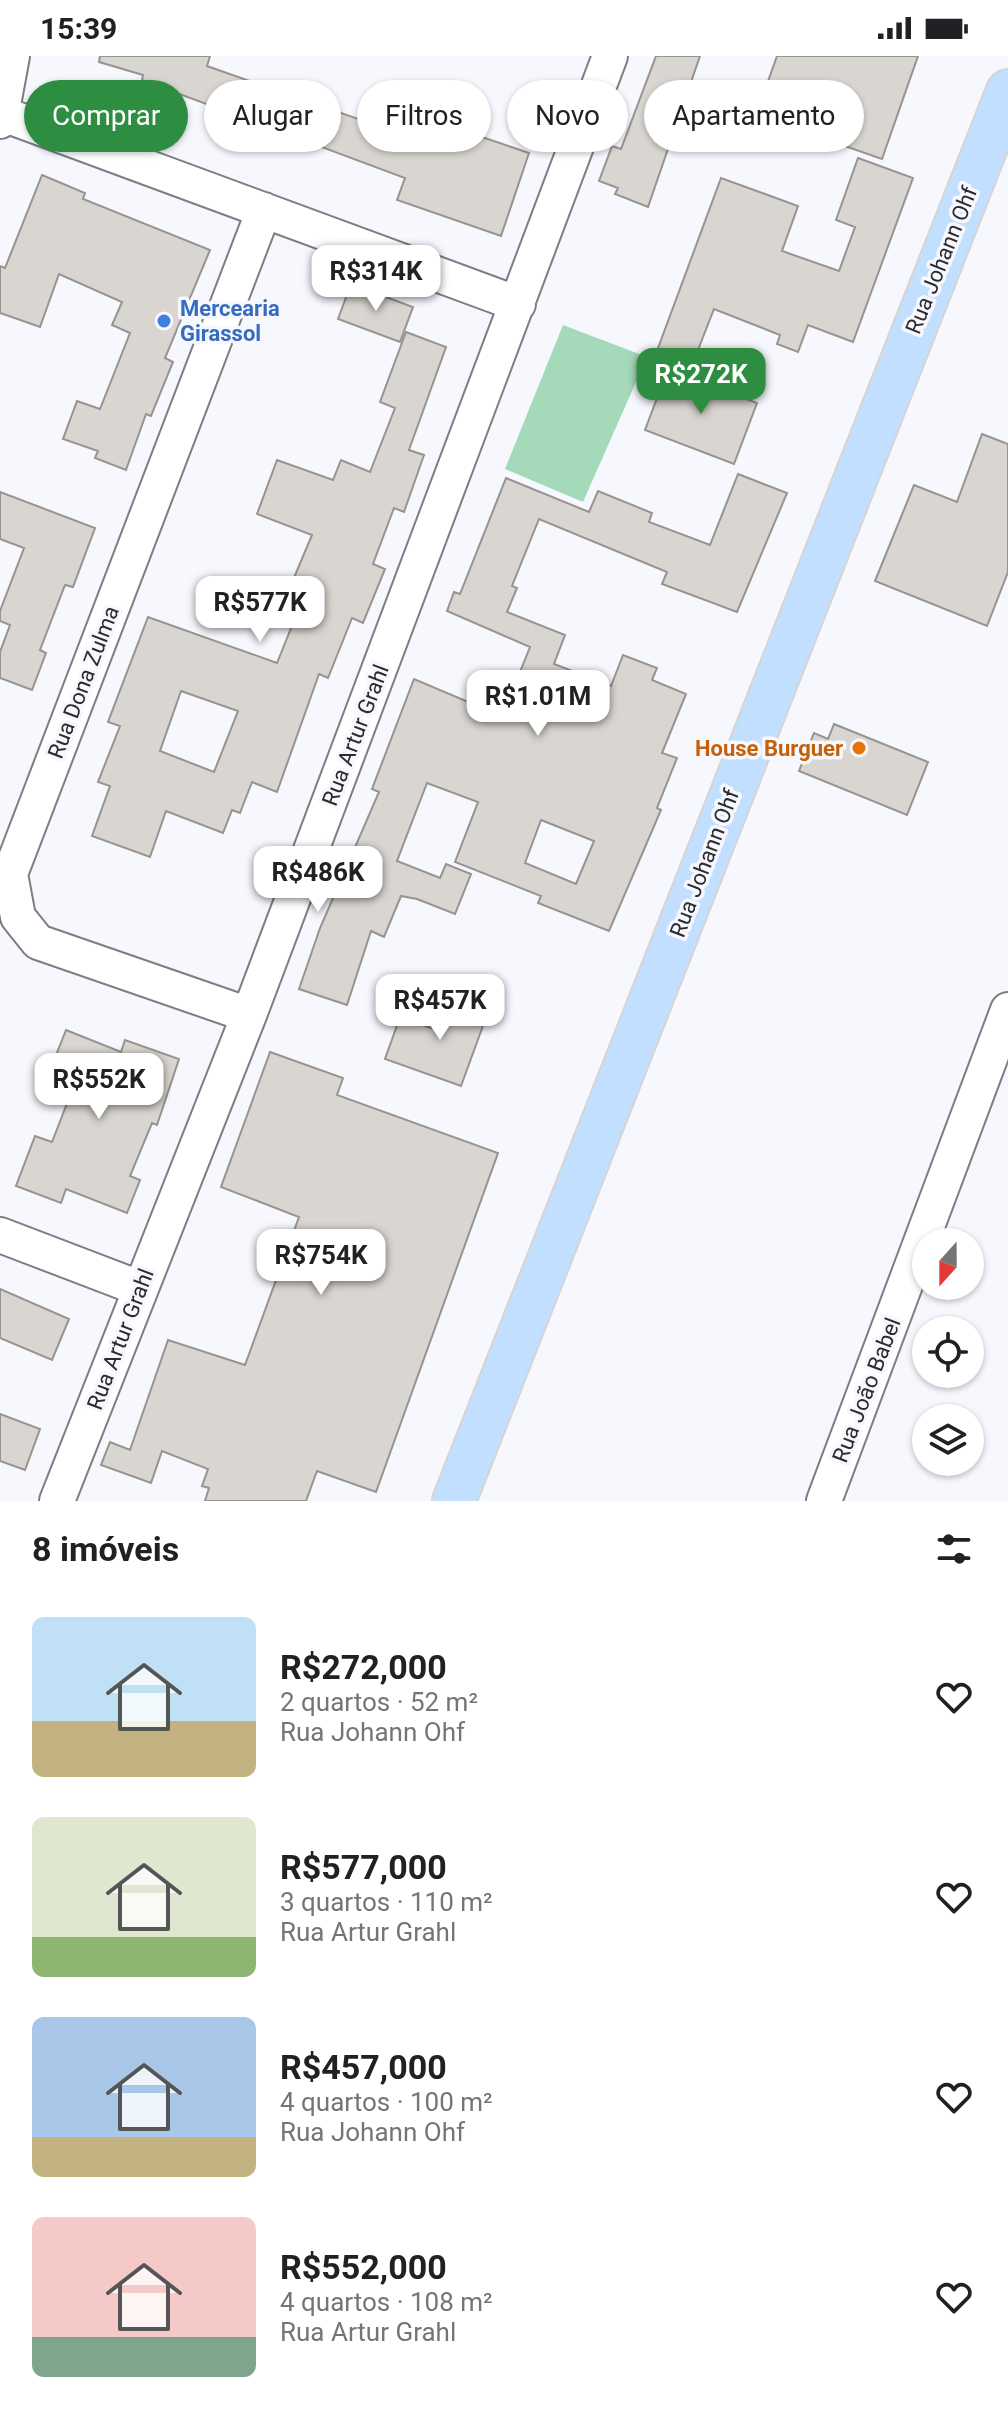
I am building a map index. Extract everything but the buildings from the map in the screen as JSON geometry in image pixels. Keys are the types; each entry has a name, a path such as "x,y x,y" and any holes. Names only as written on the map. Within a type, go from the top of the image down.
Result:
{"main road":[{"name":"Rua Johann Ohf","path":"454,1501 1008,91"}],"street":[{"path":"12,56 1,116 518,304"},
{"name":"Rua Artur Grahl","path":"57,1501 249,1015 610,56"},
{"name":"Rua Dona Zulma","path":"249,1015 38,942 18,917 10,874 264,210"},
{"name":"Rua João Babel","path":"824,1501 1008,1010"},
{"path":"0,1235 139,1288"}],"green space":[{"path":"563,325 647,357 583,502 505,469"}],"place":[{"name":"Mercearia Girassol","path":"164,321"},
{"name":"House Burguer","path":"859,748"}]}
